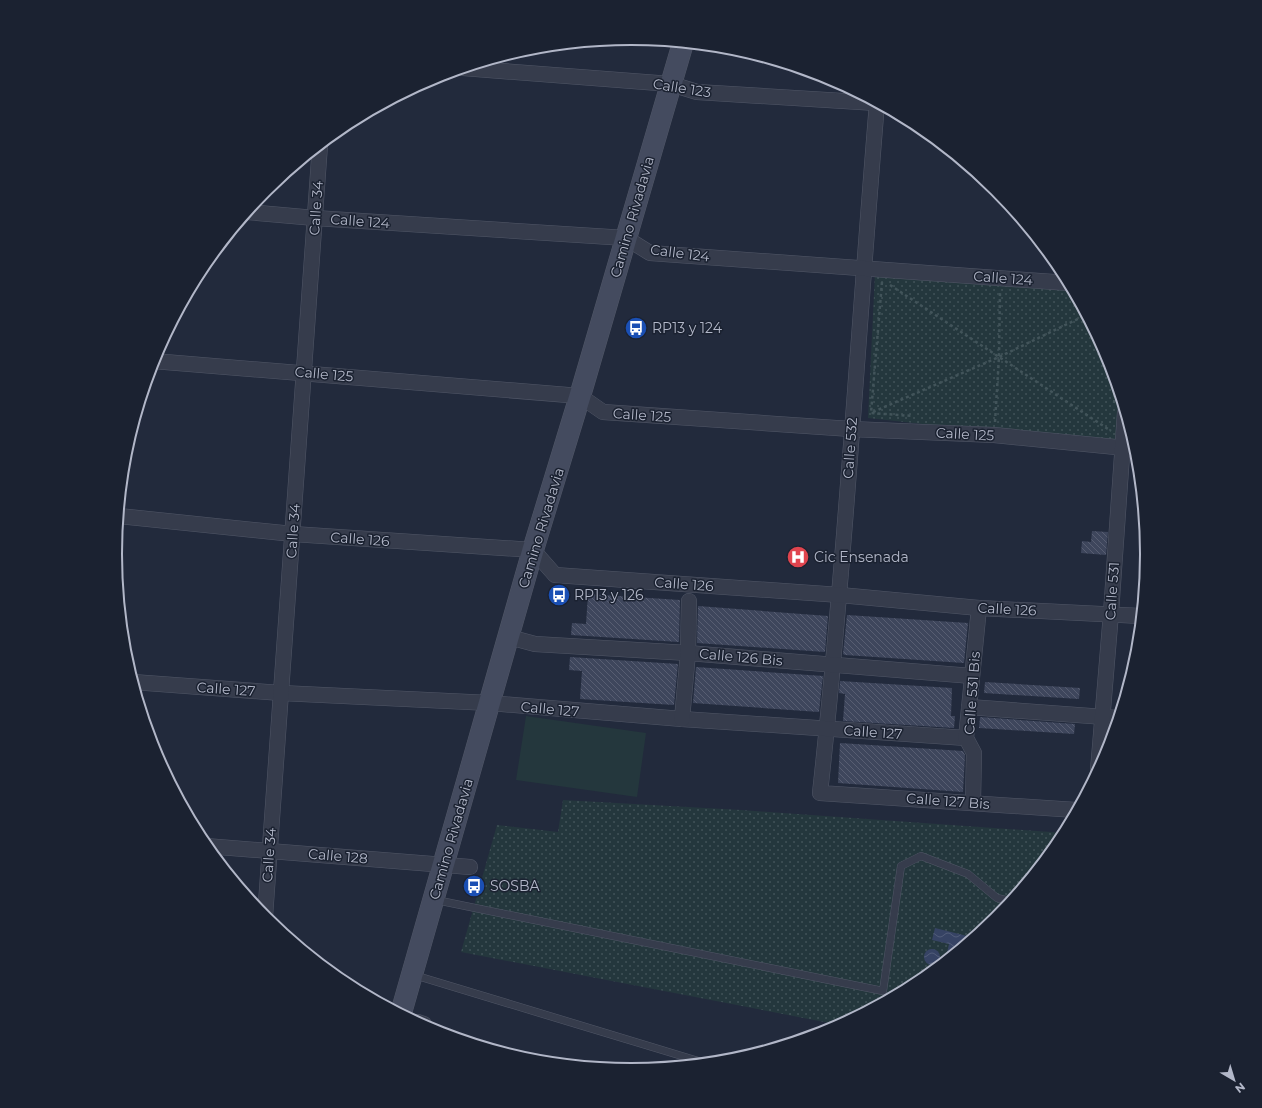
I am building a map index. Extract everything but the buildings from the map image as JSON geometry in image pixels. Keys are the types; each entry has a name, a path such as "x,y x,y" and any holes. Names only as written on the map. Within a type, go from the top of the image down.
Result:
{"main road":[{"name":"Camino Rivadavia","path":"402,1009 533,550 580,396 682,48"}],"street":[{"name":"Calle 123","path":"476,69 671,84 697,92 866,102"},
{"name":"Calle 532","path":"820,793 840,595 863,268 877,108"},
{"name":"Calle 34","path":"266,908 305,373 320,151"},
{"name":"Calle 124","path":"253,213 315,218 626,238 650,253 1061,282"},
{"name":"Calle 125","path":"160,362 580,396 603,412 851,429 997,427 1129,449"},
{"name":"Calle 531","path":"1120,413 1127,440"},
{"name":"Calle 531","path":"1099,753 1111,613 1129,450"},
{"name":"Calle 126","path":"123,516 293,534 533,550 555,575 840,595 979,608 1111,613 1136,616"},
{"path":"682,719 688,653 689,601"},
{"name":"Calle 531 Bis","path":"973,802 974,754 966,738 979,608"},
{"name":"Calle 126 Bis","path":"509,637 535,644 688,653 972,676"},
{"name":"Calle 127","path":"138,682 281,693 490,703 682,719 966,738"},
{"path":"969,707 1113,718"},
{"name":"Calle 127 Bis","path":"820,793 1072,810"},
{"name":"Calle 128","path":"215,847 470,867"}],"lane":[{"path":"433,900 883,991 901,866 921,856 968,874 997,898 1005,900"},
{"path":"412,974 693,1059"}],"path":[{"path":"997,427 1000,277"},
{"path":"851,429 868,418 871,413 882,279 1112,432 1129,449"},
{"path":"871,413 999,357 1082,318"},
{"path":"871,413 918,417"},
{"path":"1112,432 1113,425"},
{"path":"1104,431 1112,432"}],"shaded area":[{"path":"875,273 1064,287 1088,329 1113,390 1122,420 1121,446 868,418"},
{"path":"526,716 646,733 637,797 516,780"},
{"path":"563,800 741,810 1057,832 1035,864 1014,890 967,937 941,958 885,995 856,1011 829,1023 461,952 497,825 558,832"}],"water":[{"path":"935,928 967,936 947,953 949,944 932,940"},
{"path":"932,949 939,954 939,959 931,965 925,960 924,957 929,950"}],"place":[{"name":"RP13 y 124","path":"636,328"},
{"name":"Cic Ensenada","path":"798,557"},
{"name":"RP13 y 126","path":"559,595"},
{"name":"SOSBA","path":"474,886"}]}
